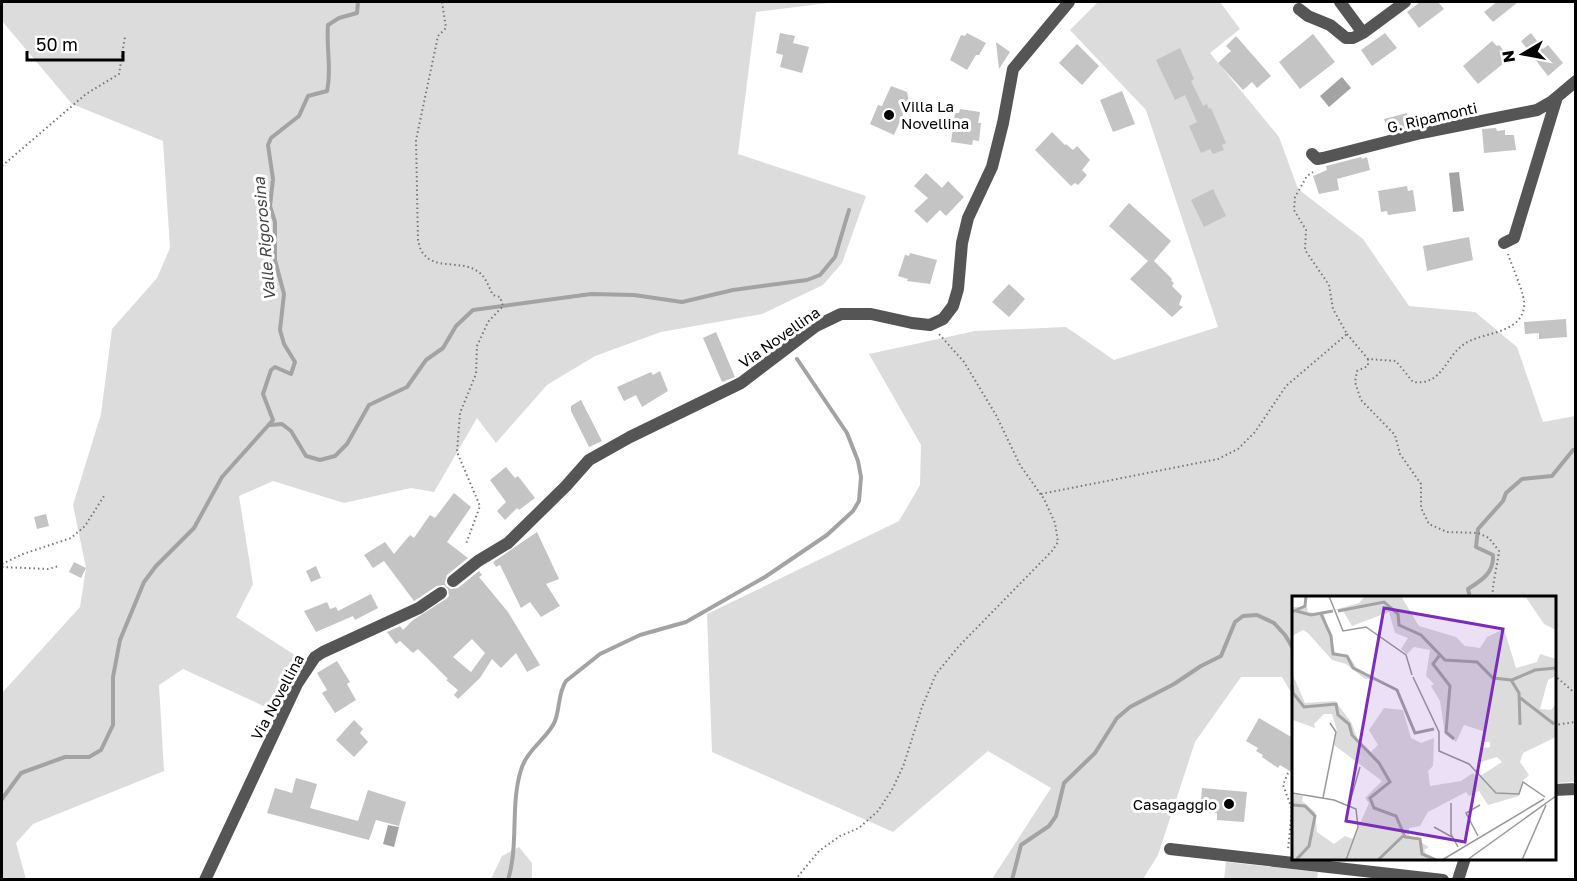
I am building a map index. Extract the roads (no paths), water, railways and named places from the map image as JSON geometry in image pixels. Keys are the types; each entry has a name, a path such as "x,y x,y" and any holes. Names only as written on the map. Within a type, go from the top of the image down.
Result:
{"street":[{"name":"Via Novellina","path":"453,581 478,561 508,543 589,460 630,437 741,383 816,326 841,314 871,314 930,325 943,319 953,306 958,289 962,243 968,219 992,167 1013,69 1069,2"},
{"path":"1340,2 1363,33"},
{"path":"1299,9 1308,16 1330,25 1346,38 1353,38 1406,2"},
{"name":"G. Ripamonti","path":"1312,154 1317,159 1323,158 1421,133 1537,110 1575,81"},
{"path":"1509,241 1557,97"},
{"name":"Via Novellina","path":"205,879 297,684 315,657 419,608 441,593"},
{"path":"1556,790 1575,789"},
{"path":"1170,849 1443,879"},
{"path":"1458,879 1464,860"}],"waterway":[{"name":"Valle Rigorosina","path":"2,799 21,773 65,757 89,757 101,750 113,725 113,677 120,640 144,582 156,566 194,528 222,477 273,420 263,394 271,370 275,367 291,374 295,362 284,344 280,330 284,294 275,260 275,222 270,206 273,179 268,145 271,138 299,116 308,96 327,91 328,25 339,18 357,13 358,2"},
{"path":"270,425 282,424 291,431 306,456 320,460 335,456 347,444 369,405 407,387 426,360 443,348 456,326 473,310 591,294 634,295 682,302 733,290 807,280 820,275 835,257 849,210"},
{"path":"508,880 521,770 528,756 552,727 566,681 600,654 640,635 686,622 765,577 827,535 853,511 859,501 861,477 858,461 847,433 797,359"},
{"path":"1470,596 1468,589 1486,575 1493,561 1493,555 1476,547 1478,529 1503,501 1506,493 1522,479 1552,476 1573,450 1576,450"},
{"path":"1012,880 1021,845 1049,826 1056,816 1064,783 1095,753 1117,718 1130,707 1221,656 1235,622 1243,616 1257,615 1274,623 1292,647"}],"place":[{"name":"Villa La Novellina","path":"889,115"},
{"name":"Casagaggio","path":"1229,804"}]}
